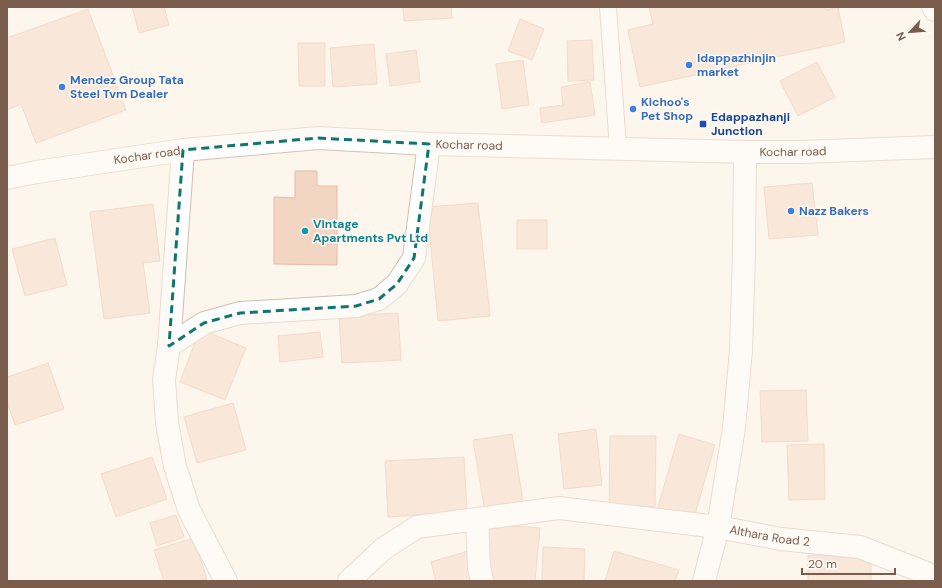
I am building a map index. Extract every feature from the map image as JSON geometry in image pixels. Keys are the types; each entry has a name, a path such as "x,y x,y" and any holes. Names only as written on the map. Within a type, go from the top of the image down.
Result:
{"street":[{"name":"Kochar road","path":"7,178 37,172 183,150 318,138 429,144 745,152 801,152 935,147"},
{"path":"169,346 204,323 240,314 356,306 379,299 397,284 414,258 429,144"},
{"path":"183,150 169,346 164,380 167,423 174,466 189,510 226,581"},
{"path":"704,581 718,527 734,428 741,350 745,152"},
{"name":"Althara Road 2","path":"349,581 382,549 417,527 559,508 718,527 781,539 860,547 928,578"},
{"path":"477,519 479,567 482,581"}],"lane":[{"path":"608,7 618,148"}],"highlighted area":[{"path":"318,138 429,144 414,258 397,284 379,299 356,306 240,313 204,323 169,346 183,150"}],"building":[{"path":"132,7 164,7 169,25 139,33"},
{"path":"403,7 451,7 452,18 404,21"},
{"name":"Idappazhinjin market","path":"649,7 825,7 826,10 838,7 845,42 640,87 628,30 653,24"},
{"name":"Mendez Group Tata Steel Tvm Dealer","path":"88,9 126,110 36,143 21,104 7,110 7,38"},
{"path":"520,19 544,29 532,60 508,51"},
{"path":"592,40 594,80 568,81 567,41"},
{"path":"298,43 325,43 325,86 299,86"},
{"path":"374,44 377,84 333,87 330,48"},
{"path":"416,50 420,82 390,86 386,54"},
{"path":"523,60 529,105 502,109 496,64"},
{"path":"817,62 835,97 798,116 780,81"},
{"path":"590,82 595,115 542,123 540,108 563,105 561,87"},
{"name":"Vintage Apartments Pvt Ltd","path":"295,171 317,171 317,186 337,186 337,265 274,264 274,197 295,198"},
{"name":"Nazz Bakers","path":"812,183 818,235 769,239 764,187"},
{"path":"478,203 490,316 438,321 427,207"},
{"path":"153,204 160,261 143,263 150,313 104,319 90,212"},
{"path":"517,220 547,220 547,249 517,249"},
{"path":"55,238 67,285 25,296 12,249"},
{"path":"398,313 401,360 342,363 339,316"},
{"path":"200,329 246,348 225,400 180,382"},
{"path":"320,332 323,357 280,362 278,336"},
{"path":"48,363 64,409 15,425 7,402 7,377"},
{"path":"806,390 808,441 762,442 760,391"},
{"path":"233,403 246,450 197,463 184,417"},
{"path":"596,429 602,485 564,489 558,434"},
{"path":"512,434 524,506 485,512 473,440"},
{"path":"679,434 715,445 693,521 657,510"},
{"path":"610,436 656,436 655,507 609,506"},
{"path":"824,444 825,499 789,500 787,445"},
{"path":"152,457 167,499 116,517 101,474"},
{"path":"464,457 467,512 388,517 385,461"},
{"path":"176,515 184,537 157,546 150,523"},
{"path":"488,524 540,528 535,581 487,581"},
{"path":"194,538 207,579 199,581 164,581 154,550"},
{"path":"543,547 585,549 584,581 542,581"},
{"path":"468,551 477,581 436,581 431,562"},
{"path":"614,551 679,570 675,581 605,581"},
{"path":"808,555 871,557 871,581 808,581"}],"place":[{"name":"Idappazhinjin market","path":"689,65"},
{"name":"Mendez Group Tata Steel Tvm Dealer","path":"62,87"},
{"name":"Kichoo's Pet Shop","path":"633,109"},
{"name":"Edappazhanji Junction","path":"703,124"},
{"name":"Nazz Bakers","path":"791,211"},
{"name":"Vintage Apartments Pvt Ltd","path":"305,231"}]}
